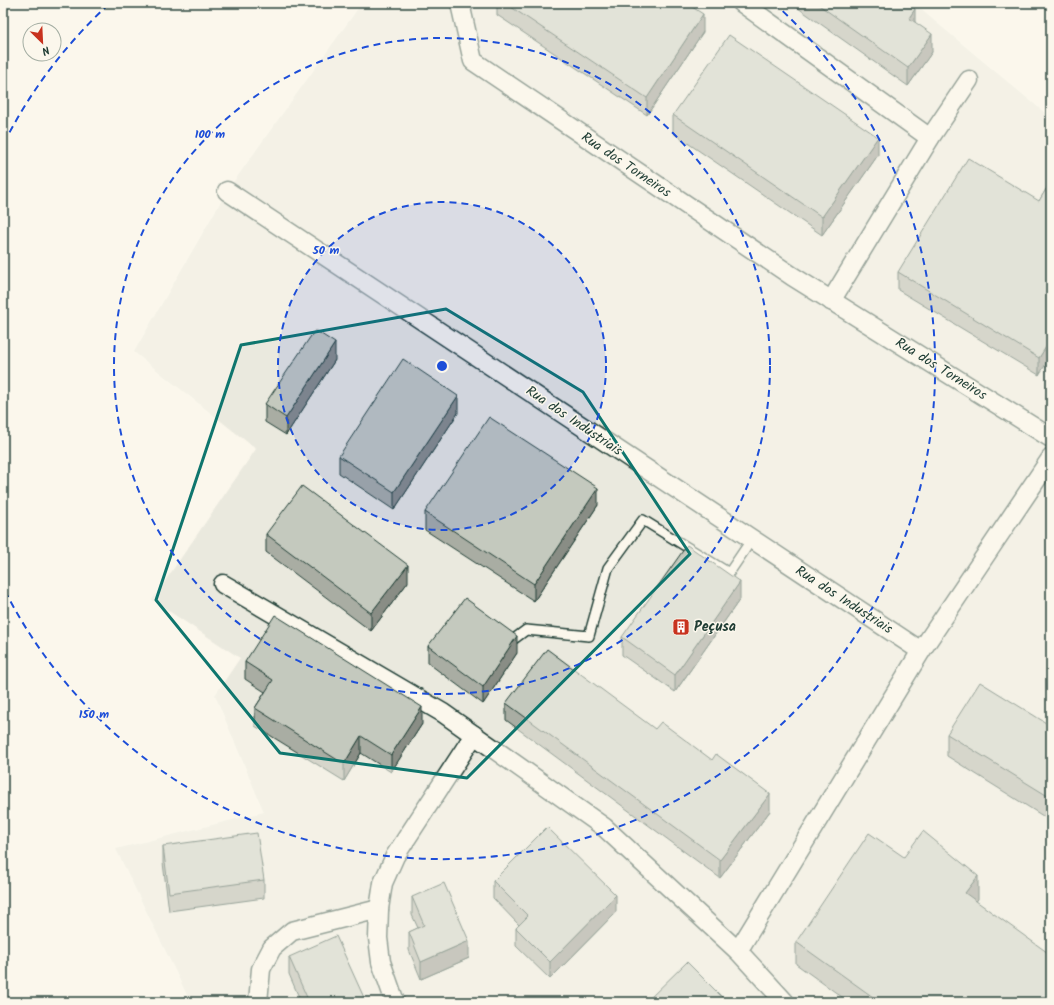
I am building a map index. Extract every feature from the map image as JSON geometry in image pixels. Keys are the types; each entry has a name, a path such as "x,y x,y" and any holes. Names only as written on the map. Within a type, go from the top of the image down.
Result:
{"street":[{"name":"Rua dos Torneiros","path":"465,3 461,8 473,61 830,301 1051,438"},
{"path":"742,3 930,138"},
{"path":"830,301 930,138 969,80"},
{"name":"Rua dos Industriais","path":"227,191 921,651"},
{"path":"738,951 921,651 1051,458"},
{"path":"223,584 443,713 604,827 738,951 785,1002"},
{"path":"395,1002 381,962 378,938 382,883 395,856 474,735"},
{"path":"258,1002 261,969 272,948 292,931 379,909"}],"lane":[{"path":"514,640 526,630 589,636 608,568 643,520 729,573 752,538"}],"highlighted area":[{"path":"446,309 583,392 690,554 467,778 280,753 156,600 241,345"}],"shaded area":[{"path":"362,3 913,3 1051,118 1051,1002 112,1002 188,997 116,849 264,812 215,695 240,658 152,600 256,449 134,352 227,191"}],"building":[{"path":"505,3 686,3 703,14 647,98"},
{"path":"816,3 907,3 915,9 909,18 932,34 908,68"},
{"path":"729,35 878,137 822,217 673,115"},
{"path":"968,158 1039,201 1051,181 1051,339 1039,358 898,272"},
{"path":"315,330 335,343 286,418 265,404"},
{"path":"403,359 458,396 394,492 339,456"},
{"path":"489,417 598,488 534,584 425,512"},
{"path":"302,486 408,565 371,613 266,534"},
{"name":"Peçusa","path":"687,545 740,582 675,675 622,637"},
{"path":"465,598 517,636 483,687 428,646"},
{"path":"275,615 422,707 391,755 361,736 344,764 255,708 273,680 245,662"},
{"path":"547,649 655,729 661,722 712,760 716,754 770,794 720,860 506,703"},
{"path":"980,682 1051,726 1051,798 947,734"},
{"path":"547,827 616,895 550,962 516,928 528,916 493,881"},
{"path":"923,831 978,876 965,893 1051,955 1051,1002 880,1002 796,942 869,833 904,857"},
{"path":"257,833 264,880 169,893 163,846"},
{"path":"444,883 469,941 421,962 409,932 424,925 412,897"},
{"path":"336,936 366,1002 309,1002 289,957"},
{"path":"687,962 727,1002 646,1002"}],"place":[{"name":"Peçusa","path":"681,627"}]}
